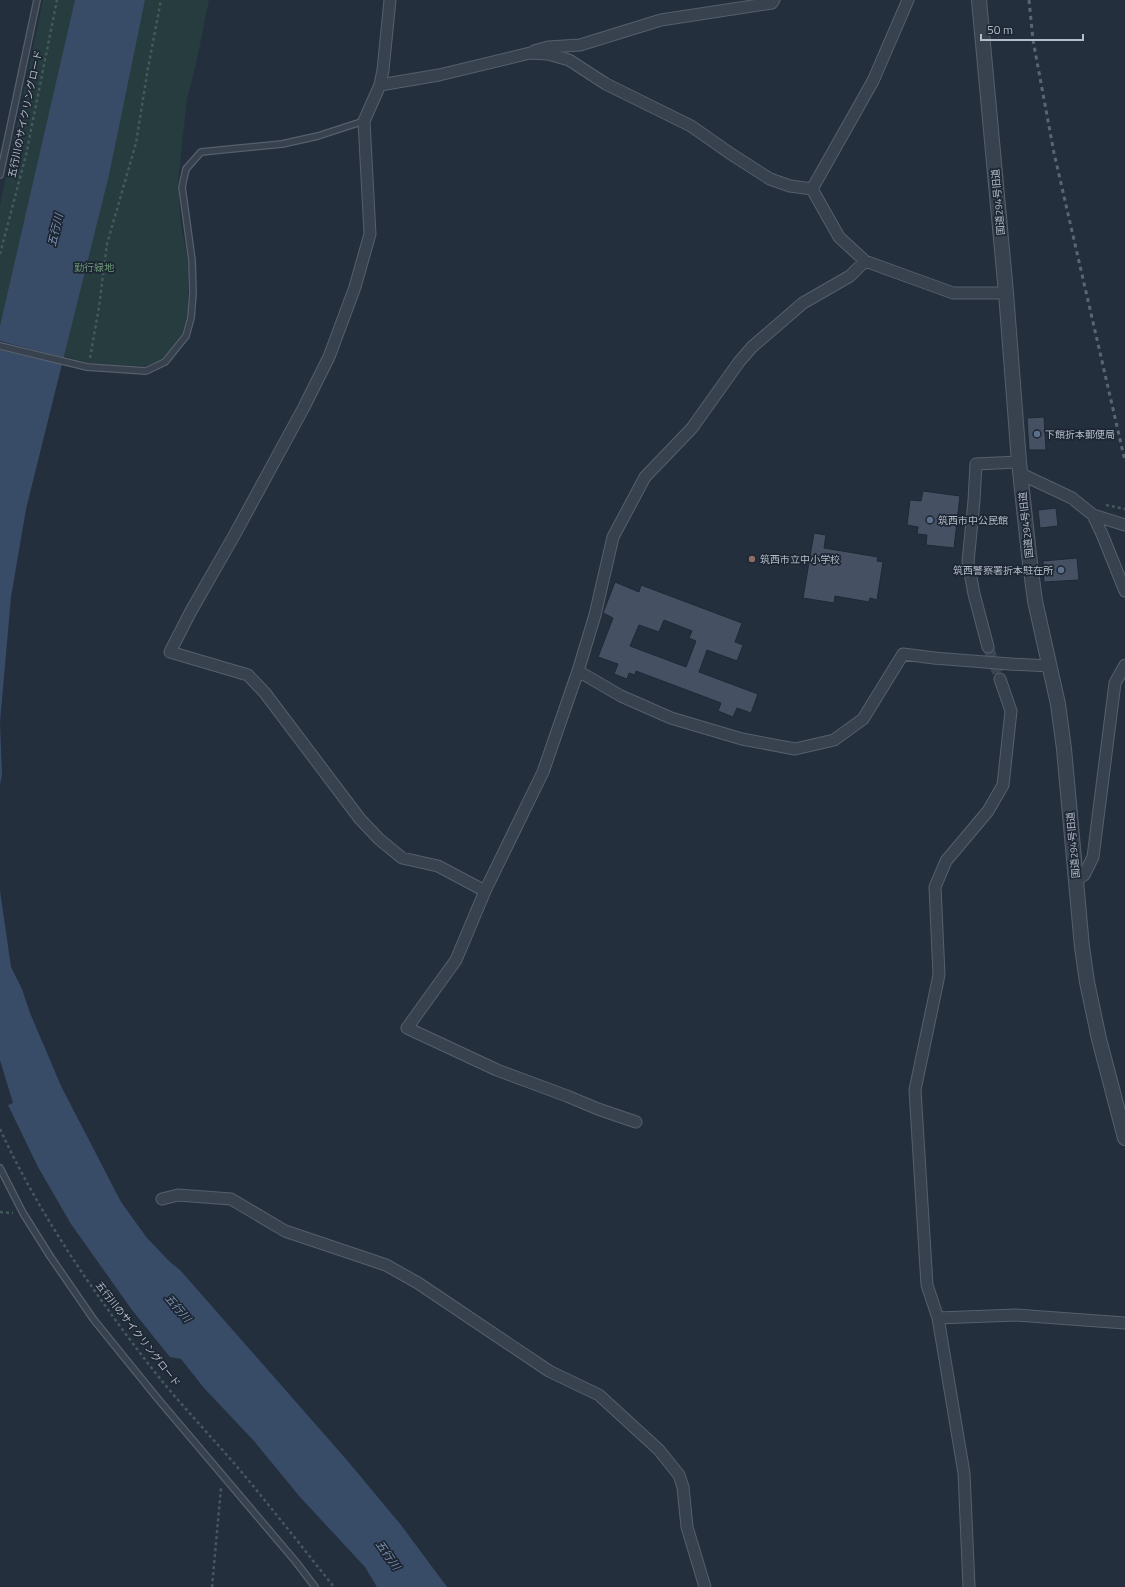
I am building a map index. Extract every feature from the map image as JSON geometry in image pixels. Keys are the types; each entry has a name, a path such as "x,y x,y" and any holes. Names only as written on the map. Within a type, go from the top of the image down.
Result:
{"street":[{"path":"390,0 383,70 380,85 364,121 370,234 355,287 329,357 300,414 235,534 191,611 170,652 248,675 265,693 360,819 379,839 402,858 438,866 485,891"},
{"path":"380,85 439,75 530,53 548,47 580,44 661,20 772,3 774,0"},
{"path":"812,189 873,81 908,0"},
{"name":"国道294号旧道","path":"979,0 1006,293 1020,468 1035,601 1058,704 1064,749 1082,947 1087,982 1099,1039 1125,1138"},
{"path":"530,53 548,54 570,60 606,84 691,126 731,154 770,178 790,186 812,189"},
{"path":"812,189 839,237 865,261 953,293 1006,293"},
{"path":"636,1122 497,1070 407,1028 456,960 485,891 543,772 578,671 595,615 613,537 645,477 692,428 739,362 752,347 803,303 850,276 865,261"},
{"path":"988,647 974,594 968,562 976,464 1020,468 1072,498 1093,515 1125,525"},
{"path":"1093,515 1125,591"},
{"path":"578,671 621,696 671,718 742,739 794,749 834,740 863,719 903,654 934,658 1050,666"},
{"path":"1076,880 1084,875 1093,857 1115,682 1125,665"},
{"path":"969,1587 964,1473 938,1318 927,1285 915,1090 939,975 935,887 946,861 988,811 1003,785 1011,711 1000,679"},
{"path":"162,1199 178,1195 231,1199 285,1231 386,1265 418,1283 549,1371 599,1395 659,1450 679,1475 683,1487 687,1527 705,1587"},
{"path":"938,1318 1016,1315 1125,1323"}],"lane":[{"path":"0,175 37,0"},
{"path":"0,346 86,367 146,371 165,362 186,336 191,318 193,293 192,260 182,187 186,169 201,152 282,144 318,136 364,121"},
{"path":"0,1168 23,1213 50,1256 94,1320 158,1399 296,1562 315,1587"}],"path":[{"name":"五行川のサイクリングロード","path":"0,254 26,155 57,0"},
{"path":"86,367 99,307 107,244 136,143 161,0"},
{"path":"1121,508 1125,509"},
{"name":"五行川のサイクリングロード","path":"0,1129 16,1165 92,1289 151,1367 249,1480 334,1587"},
{"path":"212,1587 223,1475"}],"green space":[{"name":"勤行緑地","path":"43,0 209,0 187,99 178,182 181,224 188,261 188,313 182,334 160,362 143,366 90,363 0,340 0,205"}],"water":[{"name":"五行川","path":"75,0 145,0 109,175 26,509 11,597 0,722 0,326"},
{"path":"0,722 2,775 0,784"},
{"name":"五行川","path":"0,891 11,967 22,989 30,1013 61,1086 121,1202 147,1238 170,1262 180,1270 346,1459 401,1525 447,1587 377,1587 365,1567 300,1497 254,1441 204,1388 181,1359 170,1357 132,1310 71,1224 38,1167 8,1105 13,1103 0,1060"}],"pier":[{"path":"0,341 66,358 64,365 0,350"}],"building":[{"path":"1044,417 1046,450 1029,450 1027,418"},
{"name":"筑西市中公民館","path":"923,491 960,496 954,548 926,545 927,535 917,534 918,527 907,525 910,500 921,501"},
{"path":"1056,508 1058,526 1040,528 1038,510"},
{"path":"814,533 826,535 824,548 878,557 877,561 883,562 877,600 870,598 869,602 835,596 834,603 803,598"},
{"name":"筑西警察署折本駐在所","path":"1077,558 1079,580 1044,582 1043,561"},
{"path":"615,582 639,592 641,585 742,623 735,642 743,645 737,661 707,650 699,672 758,694 751,713 737,708 733,717 718,711 721,703 636,671 635,675 629,673 627,679 614,674 618,664 598,657 613,618 603,613","holes":["664,620 692,631 689,638 696,641 686,667 630,646 639,625 659,632"]}],"tunnel":[{"path":"988,647 1000,679"}],"railway":[{"path":"1029,0 1033,40 1054,153 1125,461"}],"place":[{"name":"下館折本郵便局","path":"1037,434"},
{"name":"筑西市中公民館","path":"930,520"},
{"name":"筑西市立中小学校","path":"752,559"},
{"name":"筑西警察署折本駐在所","path":"1061,570"}]}
